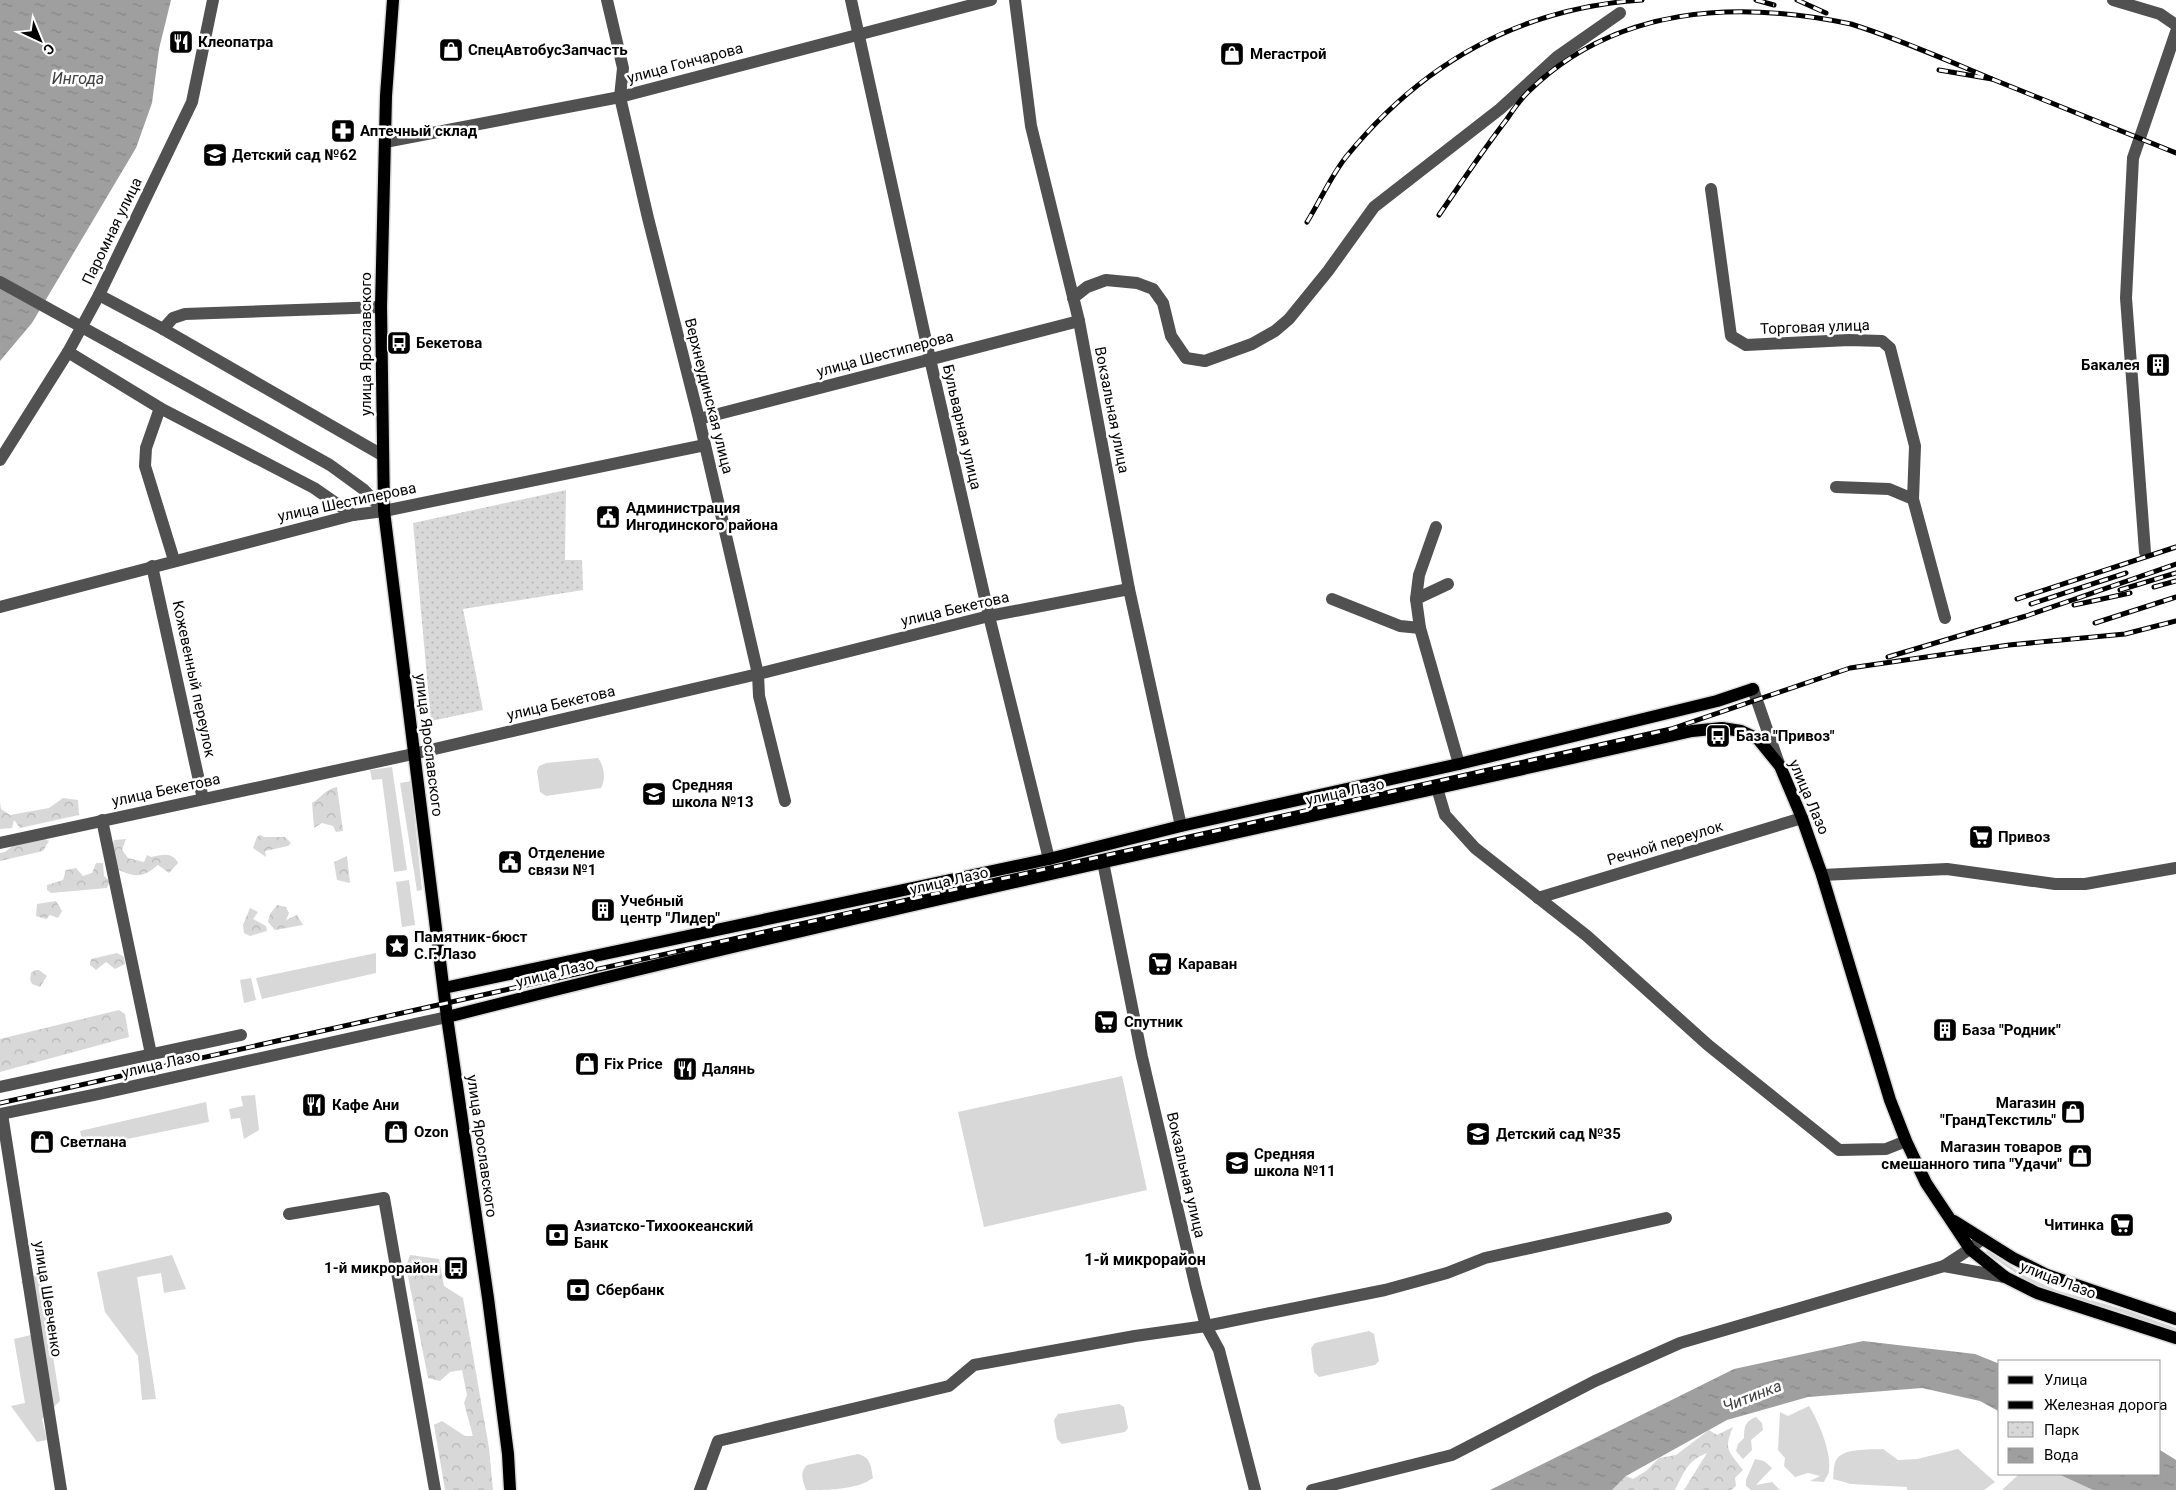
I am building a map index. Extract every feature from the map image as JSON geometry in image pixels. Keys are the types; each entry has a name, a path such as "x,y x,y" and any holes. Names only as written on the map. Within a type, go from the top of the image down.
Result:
{"main road":[{"name":"улица Ярославского","path":"393,0 386,96 381,307 384,511 447,1016 488,1298 508,1454 510,1490"},
{"name":"улица Лазо","path":"444,988 1049,859 1181,826 1459,764 1717,701 1753,689"},
{"name":"улица Лазо","path":"447,1016 703,954 1103,862 1692,731 1722,728 1741,731 1758,739 1780,766 1802,818 1822,875 1890,1100 1906,1141 1926,1183 1970,1249 2005,1277 2037,1293 2176,1338"},
{"name":"улица Лазо","path":"1950,1219 2013,1258 2047,1275 2176,1319"}],"street":[{"name":"Паромная улица","path":"0,460 68,352 100,295 192,102 213,0"},
{"name":"Верхнеудинская улица","path":"606,0 623,68 620,97 648,218 699,419 758,674 759,696 785,801"},
{"name":"Бульварная улица","path":"851,0 989,616 1049,859"},
{"name":"улица Гончарова","path":"385,142 620,97 991,0"},
{"name":"Вокзальная улица","path":"1015,0 1031,126 1079,321 1129,589 1181,826"},
{"path":"2113,0 2160,14 2176,25"},
{"path":"1073,298 1087,287 1106,280 1137,283 1153,289 1163,303 1171,336 1186,358 1205,361 1252,344 1276,331 1289,319 1374,208 1500,109 1557,57 1620,13"},
{"path":"2145,552 2126,298 2133,158 2176,32"},
{"name":"Торговая улица","path":"1712,190 1731,336 1746,345 1849,340 1882,341 1890,348 1915,446 1913,498 1945,618"},
{"path":"0,282 330,465 363,489 384,511"},
{"path":"100,295 382,455"},
{"path":"162,329 173,318 185,314 381,307"},
{"name":"улица Шестиперова","path":"699,419 1079,321"},
{"path":"68,352 160,408 314,488 353,515"},
{"path":"160,408 146,448 145,466 174,560"},
{"name":"улица Шестиперова","path":"0,607 174,560 353,515 384,511 705,445"},
{"path":"1836,487 1889,489 1913,498"},
{"path":"1436,527 1419,575 1416,599 1420,628 1459,764"},
{"name":"Кожевенный переулок","path":"152,566 203,799"},
{"path":"1416,599 1448,584"},
{"name":"улица Бекетова","path":"0,843 414,754 758,674 989,616 1129,589"},
{"path":"1332,599 1400,626 1420,628"},
{"path":"1753,689 1780,766"},
{"path":"1437,788 1445,815 1475,848 1587,936 1708,1045 1839,1150 1886,1149 1906,1141"},
{"name":"Речной переулок","path":"1538,898 1802,818"},
{"path":"102,820 151,1054"},
{"name":"Вокзальная улица","path":"1103,862 1142,1057 1206,1326 1219,1350 1255,1490"},
{"path":"1822,875 1947,869 2055,884 2085,884 2176,868"},
{"name":"улица Лазо","path":"1,1114 447,1016"},
{"path":"0,1087 241,1035"},
{"name":"улица Шевченко","path":"1,1114 62,1490"},
{"path":"288,1214 384,1198 435,1490"},
{"path":"700,1490 718,1441 950,1386 974,1366 1135,1336 1206,1326 1385,1290 1447,1273 1485,1258 1666,1218"},
{"path":"1312,1490 1452,1455 1595,1381 1680,1343 1944,1266 1982,1239"},
{"path":"1944,1266 2005,1277"}],"green space":[{"path":"566,490 565,560 582,560 583,590 463,609 483,710 431,721 413,523"},
{"path":"598,758 604,773 601,788 546,796 540,792 537,771 539,766 546,763"},
{"path":"392,767 407,870 394,872 382,779 372,780 370,770"},
{"path":"411,781 422,890 417,891 400,783"},
{"path":"337,787 343,831 336,832 333,826 322,823 314,828 312,803 327,791"},
{"path":"63,798 78,800 79,815 20,828 14,820 12,828 0,829 0,802 1,809 10,815 49,808"},
{"path":"260,835 264,837 285,837 291,843 288,846 265,851 266,857 253,848 257,837"},
{"path":"45,839 49,841 43,851 0,861 0,853 5,852 16,843"},
{"path":"126,839 122,850 128,858 144,862 147,855 151,857 170,855 178,863 169,873 158,865 142,875 128,874 116,869 110,855 114,840"},
{"path":"347,856 350,883 337,880 334,862"},
{"path":"96,863 103,863 104,876 110,881 107,888 51,893 47,890 47,885 63,880 66,870 76,868 83,876 92,873"},
{"path":"409,880 415,925 402,927 396,882"},
{"path":"56,901 62,911 58,918 50,915 46,919 36,916 37,904"},
{"path":"277,905 286,907 289,913 286,920 297,915 303,925 275,930 268,922 270,914"},
{"path":"250,908 258,912 253,919 266,926 267,931 250,936 244,933 243,925"},
{"path":"117,953 124,957 125,964 115,969 106,962 96,970 90,965 91,959"},
{"path":"376,953 376,973 262,999 256,978"},
{"path":"39,970 47,976 40,987 32,984 30,980 31,973"},
{"path":"251,978 256,1000 244,1003 240,980"},
{"path":"119,1010 125,1014 129,1037 0,1072 0,1039"},
{"path":"1122,1076 1147,1190 984,1227 958,1112"},
{"path":"255,1095 259,1130 244,1139 240,1118 231,1119 229,1109 243,1106 241,1096"},
{"path":"206,1102 209,1122 84,1148 80,1131"},
{"path":"1987,1250 2027,1277 2056,1290 2126,1310 2176,1328 2176,1332 2124,1313 2055,1293 2026,1280 1986,1253"},
{"path":"172,1255 186,1289 164,1293 161,1273 137,1277 156,1399 142,1400 138,1356 105,1312 97,1272"},
{"path":"410,1255 439,1259 444,1286 463,1298 489,1448 493,1490 445,1490 434,1425 442,1421 465,1436 473,1436 464,1403 467,1395 462,1370 450,1372 440,1381 428,1378 406,1266"},
{"path":"37,1274 42,1286 60,1401 42,1419 47,1440 37,1442 11,1406 25,1403 14,1339 39,1333 33,1296 21,1282"},
{"path":"1369,1331 1374,1334 1379,1361 1375,1365 1319,1377 1314,1372 1311,1348 1315,1343"},
{"path":"1119,1404 1124,1407 1128,1428 1125,1432 1062,1444 1057,1439 1054,1420 1058,1414"},
{"path":"1809,1406 1820,1428 1828,1455 1829,1472 1824,1482 1810,1481 1820,1476 1808,1473 1795,1477 1784,1466 1785,1458 1778,1450 1780,1412 1788,1416"},
{"path":"1756,1417 1762,1423 1763,1430 1751,1440 1752,1450 1743,1459 1736,1451 1738,1444 1744,1438 1747,1423"},
{"path":"1733,1427 1728,1446 1731,1454 1743,1470 1735,1478 1736,1486 1731,1490 1684,1490 1707,1453 1691,1463 1675,1490 1612,1490 1626,1476 1633,1479 1646,1471 1659,1458 1676,1455 1709,1430 1717,1435"},
{"path":"1883,1449 1898,1460 1917,1459 1958,1449 1995,1482 1984,1490 1907,1490 1907,1487 1851,1484 1833,1479 1835,1463 1842,1454 1856,1450"},
{"path":"858,1454 866,1457 868,1460 873,1478 851,1487 806,1490 802,1474 807,1465"},
{"path":"1755,1459 1764,1461 1772,1468 1756,1485 1772,1482 1780,1490 1751,1490 1746,1486 1746,1480"},
{"path":"2018,1475 2060,1475 2093,1490 2002,1490"}],"water":[{"name":"Ингода","path":"0,0 171,0 159,49 152,103 136,148 32,323 0,361"},
{"name":"Читинка","path":"1863,1341 1975,1354 1998,1363 1998,1411 1980,1401 1922,1388 1808,1397 1727,1420 1626,1476 1612,1490 1490,1490 1734,1369"},
{"path":"2161,1451 2176,1460 2176,1490 2093,1490 2060,1475 2161,1475"}],"railway":[{"path":"1307,222 1330,180 1346,157 1376,123 1441,68 1477,46 1515,28 1555,15 1597,5 1642,0"},
{"path":"1756,0 1774,5"},
{"path":"1797,0 1826,13"},
{"path":"1439,215 1489,143 1528,92 1562,63 1599,42 1638,26 1679,17 1721,12 1764,12 1808,17 1851,24 1869,30 1992,79"},
{"path":"1939,70 1992,79 2176,153"},
{"path":"2017,599 2176,547"},
{"path":"1888,657 2026,616 2176,564"},
{"path":"2031,604 2126,573"},
{"path":"2120,590 2176,573"},
{"path":"2154,587 2176,581"},
{"path":"2074,605 2130,593"},
{"path":"2095,623 2176,597"},
{"path":"0,1103 1671,729 1850,668 2009,645 2125,634 2176,621"}],"place":[{"name":"Клеопатра","path":"181,42"},
{"name":"СпецАвтобусЗапчасть","path":"451,50"},
{"name":"Мегастрой","path":"1232,54"},
{"name":"Аптечный склад","path":"343,131"},
{"name":"Детский сад №62","path":"215,155"},
{"name":"Бекетова","path":"399,343"},
{"name":"Бакалея","path":"2158,365"},
{"name":"Администрация Ингодинского района","path":"608,517"},
{"name":"База \"Привоз\"","path":"1718,736"},
{"name":"Средняя школа №13","path":"654,794"},
{"name":"Привоз","path":"1981,837"},
{"name":"Отделение связи №1","path":"510,862"},
{"name":"Учебный центр \"Лидер\"","path":"603,910"},
{"name":"Памятник-бюст С.Г. Лазо","path":"397,946"},
{"name":"Караван","path":"1160,964"},
{"name":"Спутник","path":"1106,1022"},
{"name":"База \"Родник\"","path":"1945,1030"},
{"name":"Fix Price","path":"587,1064"},
{"name":"Далянь","path":"685,1069"},
{"name":"Кафе Ани","path":"314,1105"},
{"name":"Магазин \"ГрандТекстиль\"","path":"2073,1112"},
{"name":"Ozon","path":"396,1132"},
{"name":"Детский сад №35","path":"1478,1134"},
{"name":"Светлана","path":"42,1142"},
{"name":"Магазин товаров смешанного типа \"Удачи\"","path":"2080,1156"},
{"name":"Средняя школа №11","path":"1237,1163"},
{"name":"Читинка","path":"2122,1225"},
{"name":"Азиатско-Тихоокеанский Банк","path":"557,1235"},
{"name":"1-й микрорайон","path":"456,1268"},
{"name":"Сбербанк","path":"578,1290"}],"district":[{"name":"1-й микрорайон","path":"1145,1259"}]}
